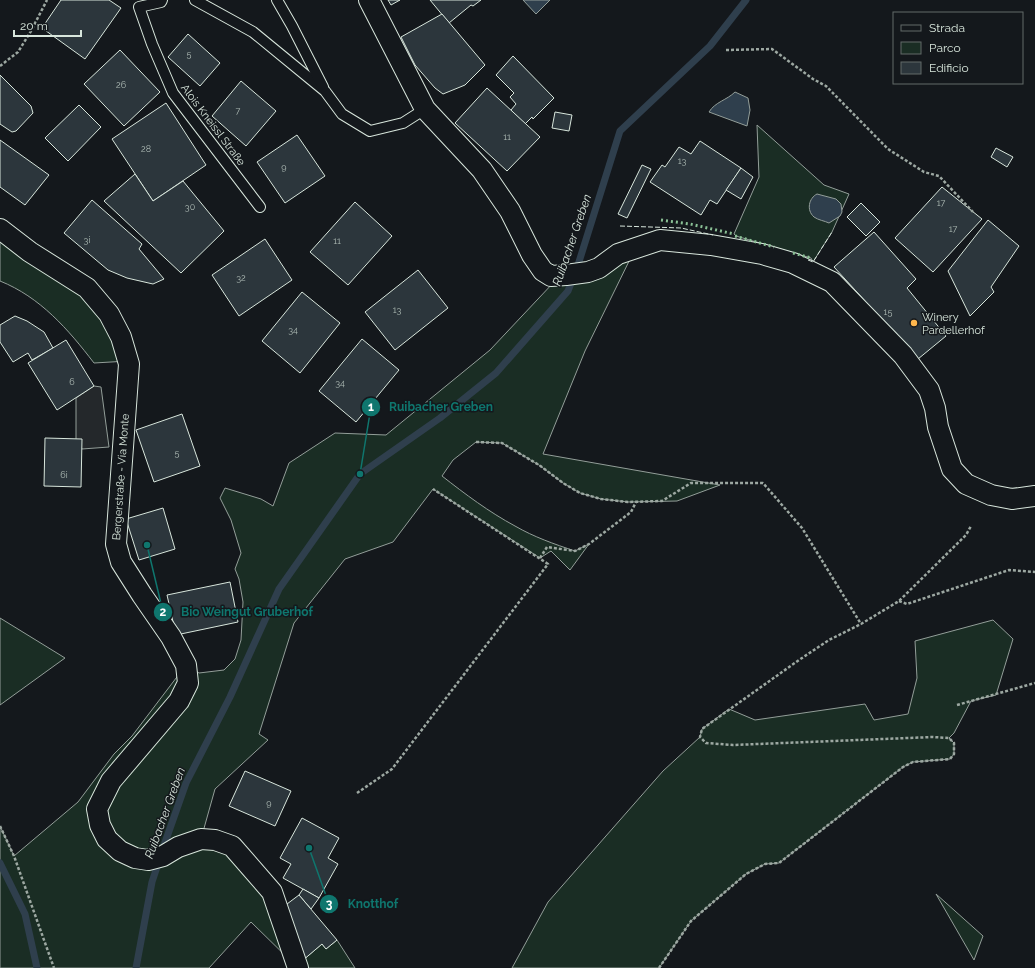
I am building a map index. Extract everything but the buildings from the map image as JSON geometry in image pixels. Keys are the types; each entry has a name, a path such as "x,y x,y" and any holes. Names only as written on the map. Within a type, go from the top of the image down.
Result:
{"street":[{"path":"369,0 425,109 482,170 510,211 532,255 543,271 551,276 588,272 599,268 618,254 660,240 711,245 762,254 793,263 832,282 903,355 929,390 935,408 938,428 952,469 966,484 991,495 1012,499 1035,496"},
{"name":"Bergerstraße - Via Monte","path":"0,228 30,252 87,288 109,314 122,337 129,364 116,544 121,562 172,637 186,665 188,683 179,701 111,780 97,809 100,825 107,839 120,851 135,858 148,860 163,856 178,847 201,839 215,840 232,846 272,892 298,968"}],"lane":[{"name":"Alois Kneissl Straße","path":"162,0 161,2 138,3 152,44 173,93 260,207"},
{"path":"195,0 253,32 325,91"},
{"path":"277,0 325,91 342,114 370,131 403,123 425,109"}],"path":[{"path":"0,66 18,52 47,0"},
{"path":"726,50 772,49 813,79 826,86 888,149 924,172 939,176 973,212"},
{"path":"476,442 502,443 539,465 563,483 580,493 601,499 637,502 662,501 690,484 763,483 802,528 861,624"},
{"path":"357,794 392,769 548,564 433,489"},
{"path":"540,558 547,547 575,551 588,544 631,512 637,502"},
{"path":"659,968 691,920 746,874 765,864 779,863 903,767 913,762 950,759 954,754 954,743 949,738 933,737 733,745 706,743 700,737 702,729 798,660 829,640 861,624 899,601 966,535 971,526"},
{"path":"899,601 907,604 1009,570 1035,572"},
{"path":"957,705 1035,683"},
{"path":"0,826 14,856 54,968"}],"green space":[{"path":"757,125 824,185 849,194 832,232 813,262 811,258 736,236 734,234 759,177"},
{"path":"0,234 87,288 128,361 94,363 74,338 52,315 28,296 0,281"},
{"path":"636,247 585,351 543,454 720,485 677,501 628,502 601,499 580,493 563,483 539,465 502,443 476,442 453,460 442,476 505,521 529,534 575,551 589,544 570,570 551,551 540,558 433,489 393,542 345,559 294,623 259,734 268,740 215,789 201,839 250,866 302,961 322,944 326,949 337,940 355,968 298,968 251,922 209,968 0,968 0,826 14,856 78,802 114,754 132,736 186,665 199,673 224,670 235,659 241,640 243,602 239,579 235,569 241,553 231,520 220,498 225,488 261,499 273,506 289,463 335,433 386,435 490,350 554,282 570,286 586,275"},
{"path":"0,618 65,658 0,705"},
{"path":"993,620 1013,639 996,695 971,701 954,733 949,738 954,743 954,754 950,759 913,762 903,767 779,863 765,864 746,874 691,921 659,968 512,968 548,902 663,771 700,737 702,729 729,709 755,720 865,704 874,720 908,714 917,678 915,641"},
{"path":"936,894 983,936 974,960"}],"shaded area":[{"path":"94,386 101,387 109,447 82,449 76,439 76,398"}],"water":[{"path":"523,0 550,0 536,14"},
{"path":"735,92 748,98 750,110 747,126 709,112 714,106"},
{"path":"817,194 836,199 841,204 842,212 840,216 829,223 814,217 809,208 810,201"}],"waterway":[{"name":"Ruibacher Greben","path":"162,851 186,783 230,697 279,589 360,474 440,418 496,373 568,291 578,265 620,131 710,46 746,0"},
{"name":"Ruibacher Greben","path":"136,968 152,882 159,861"},
{"path":"0,863 25,914 37,968"}],"hedge":[{"path":"661,220 690,224 734,234"},
{"path":"735,236 774,247"},
{"path":"793,253 811,258"}],"fence":[{"path":"620,226 681,228 713,235"},
{"path":"808,260 813,262 832,232"}],"place":[{"name":"Winery Pardellerhof","path":"914,323"},
{"name":"Ruibacher Greben","path":"360,474"},
{"name":"Bio Weingut Gruberhof","path":"147,545"},
{"name":"Knotthof","path":"309,848"}]}
